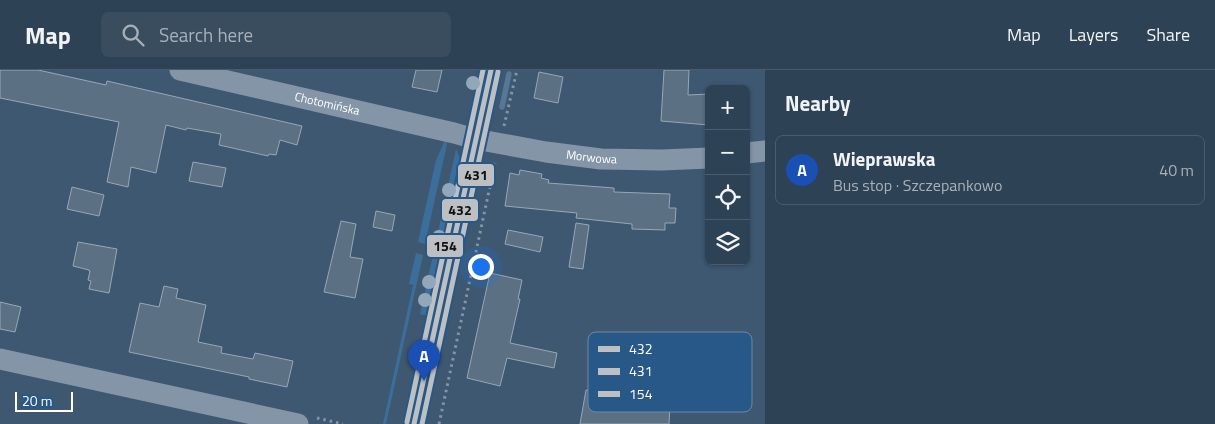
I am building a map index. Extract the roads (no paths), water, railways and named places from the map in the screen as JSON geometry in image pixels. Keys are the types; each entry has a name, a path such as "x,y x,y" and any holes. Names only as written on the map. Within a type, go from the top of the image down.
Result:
{"street":[{"name":"Chotomińska","path":"180,70 476,139"},
{"path":"414,424 491,70"},
{"name":"Morwowa","path":"476,139 546,152 601,159 705,158"},
{"path":"750,153 765,151"},
{"path":"0,359 298,424"}],"waterway":[{"path":"502,107 509,74"}],"place":[{"name":"Wieprawska","path":"424,381"}]}
